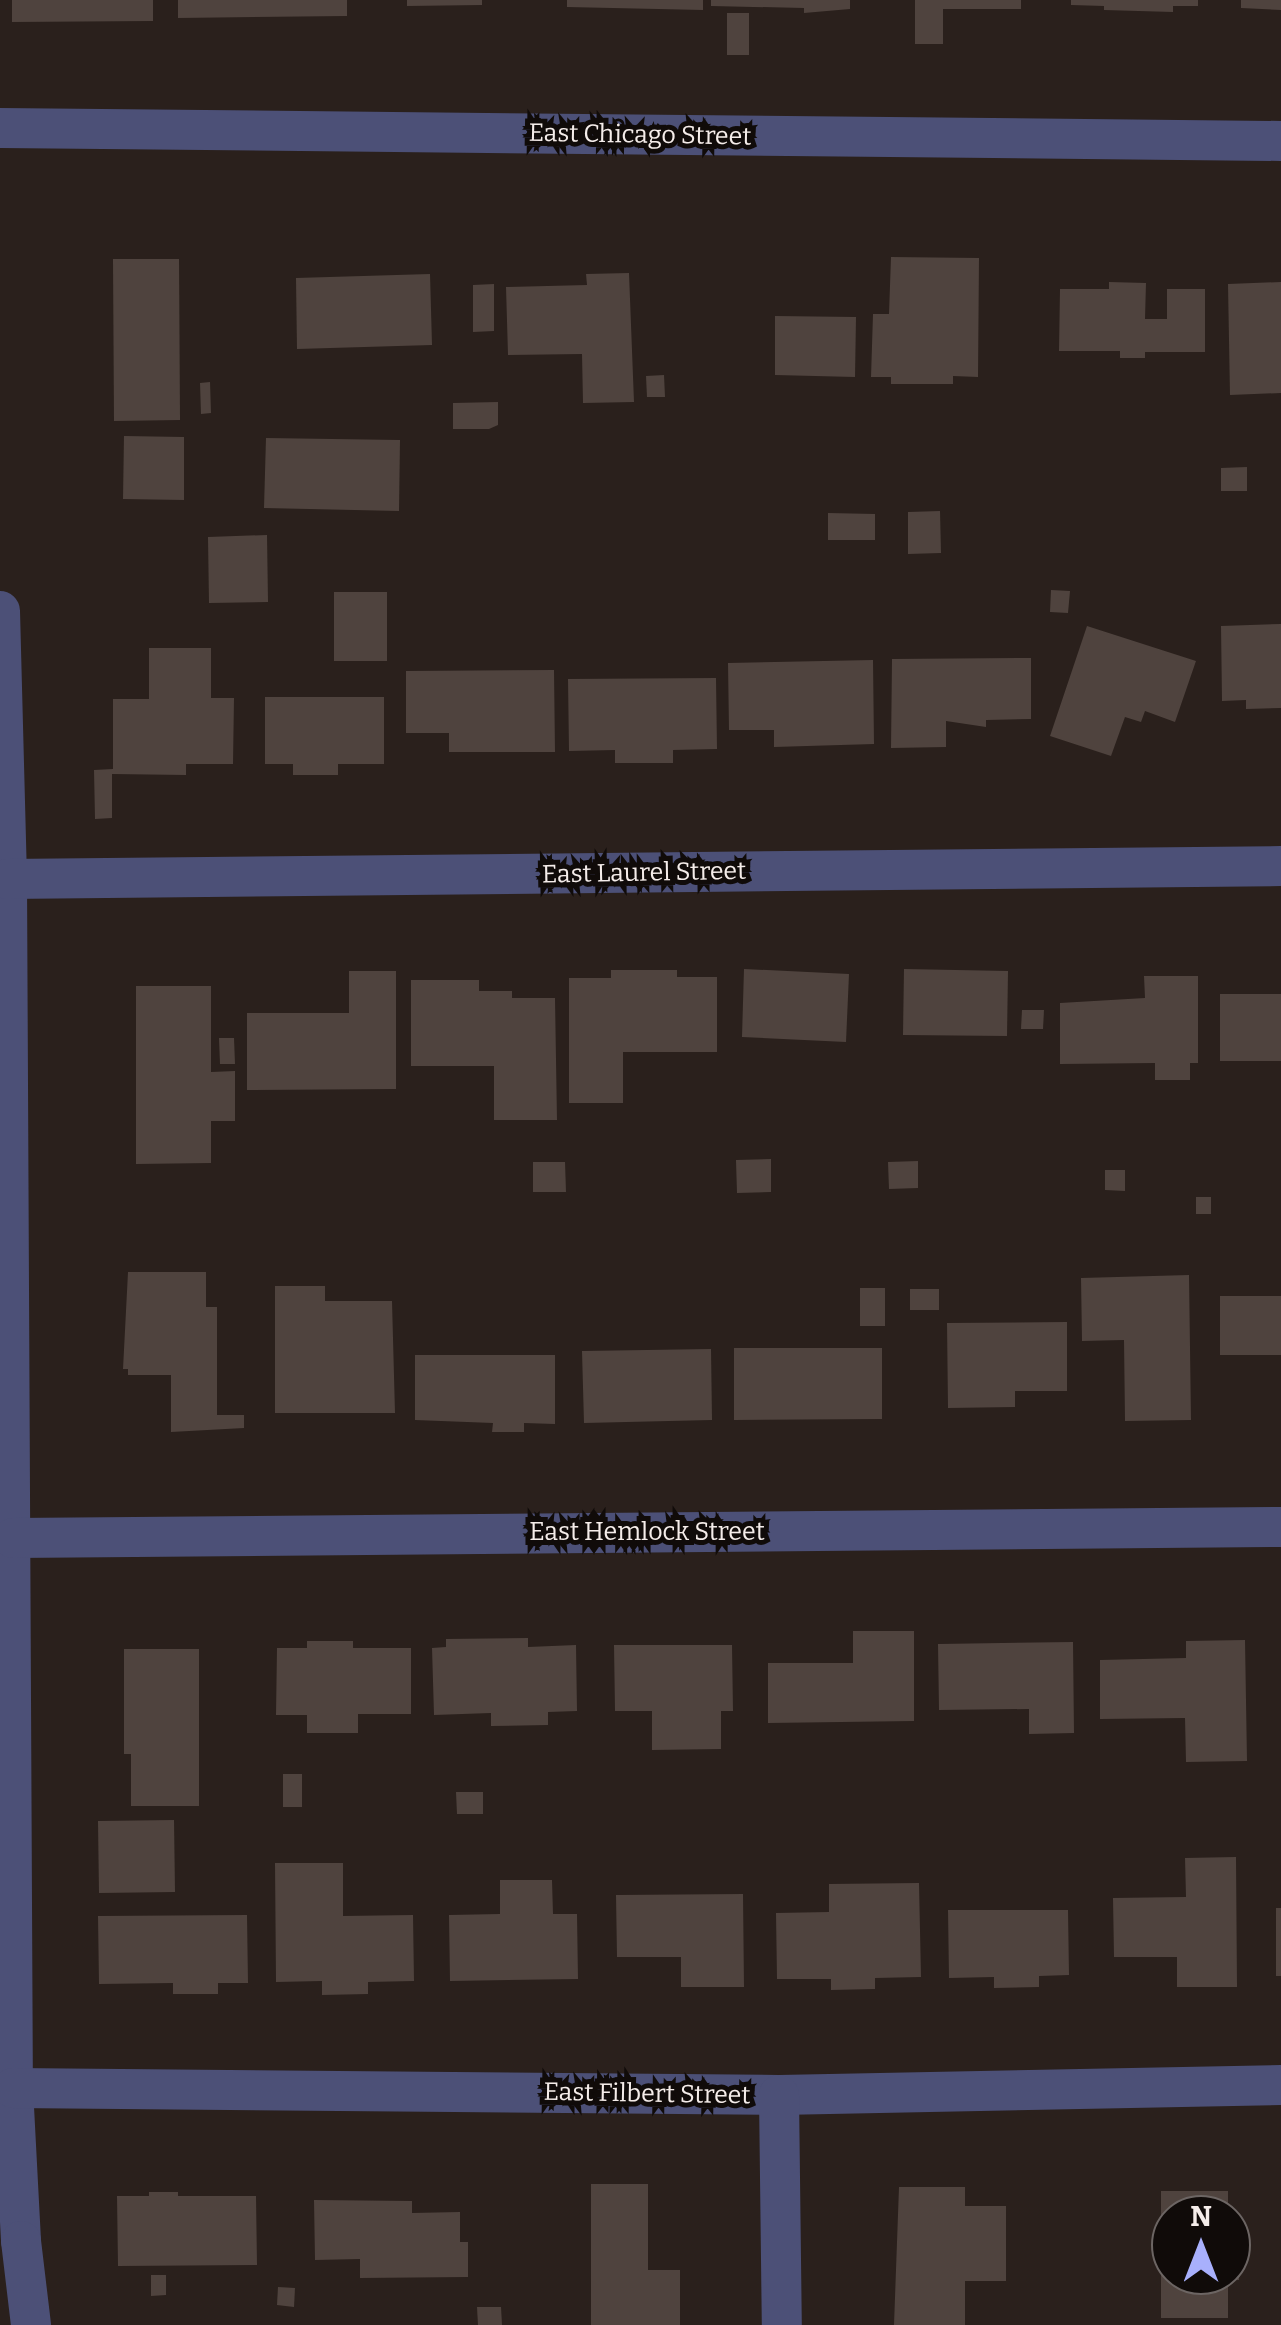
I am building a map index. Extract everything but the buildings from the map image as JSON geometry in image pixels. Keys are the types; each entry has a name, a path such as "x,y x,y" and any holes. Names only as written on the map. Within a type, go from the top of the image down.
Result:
{"street":[{"name":"East Chicago Street","path":"0,128 1281,142"},
{"path":"0,611 8,879 13,2088 21,2241 31,2325"},
{"name":"East Laurel Street","path":"8,879 1281,866"},
{"name":"East Hemlock Street","path":"13,1538 1281,1527"},
{"name":"East Filbert Street","path":"13,2088 779,2095 1281,2085"},
{"path":"779,2095 782,2325"}]}
